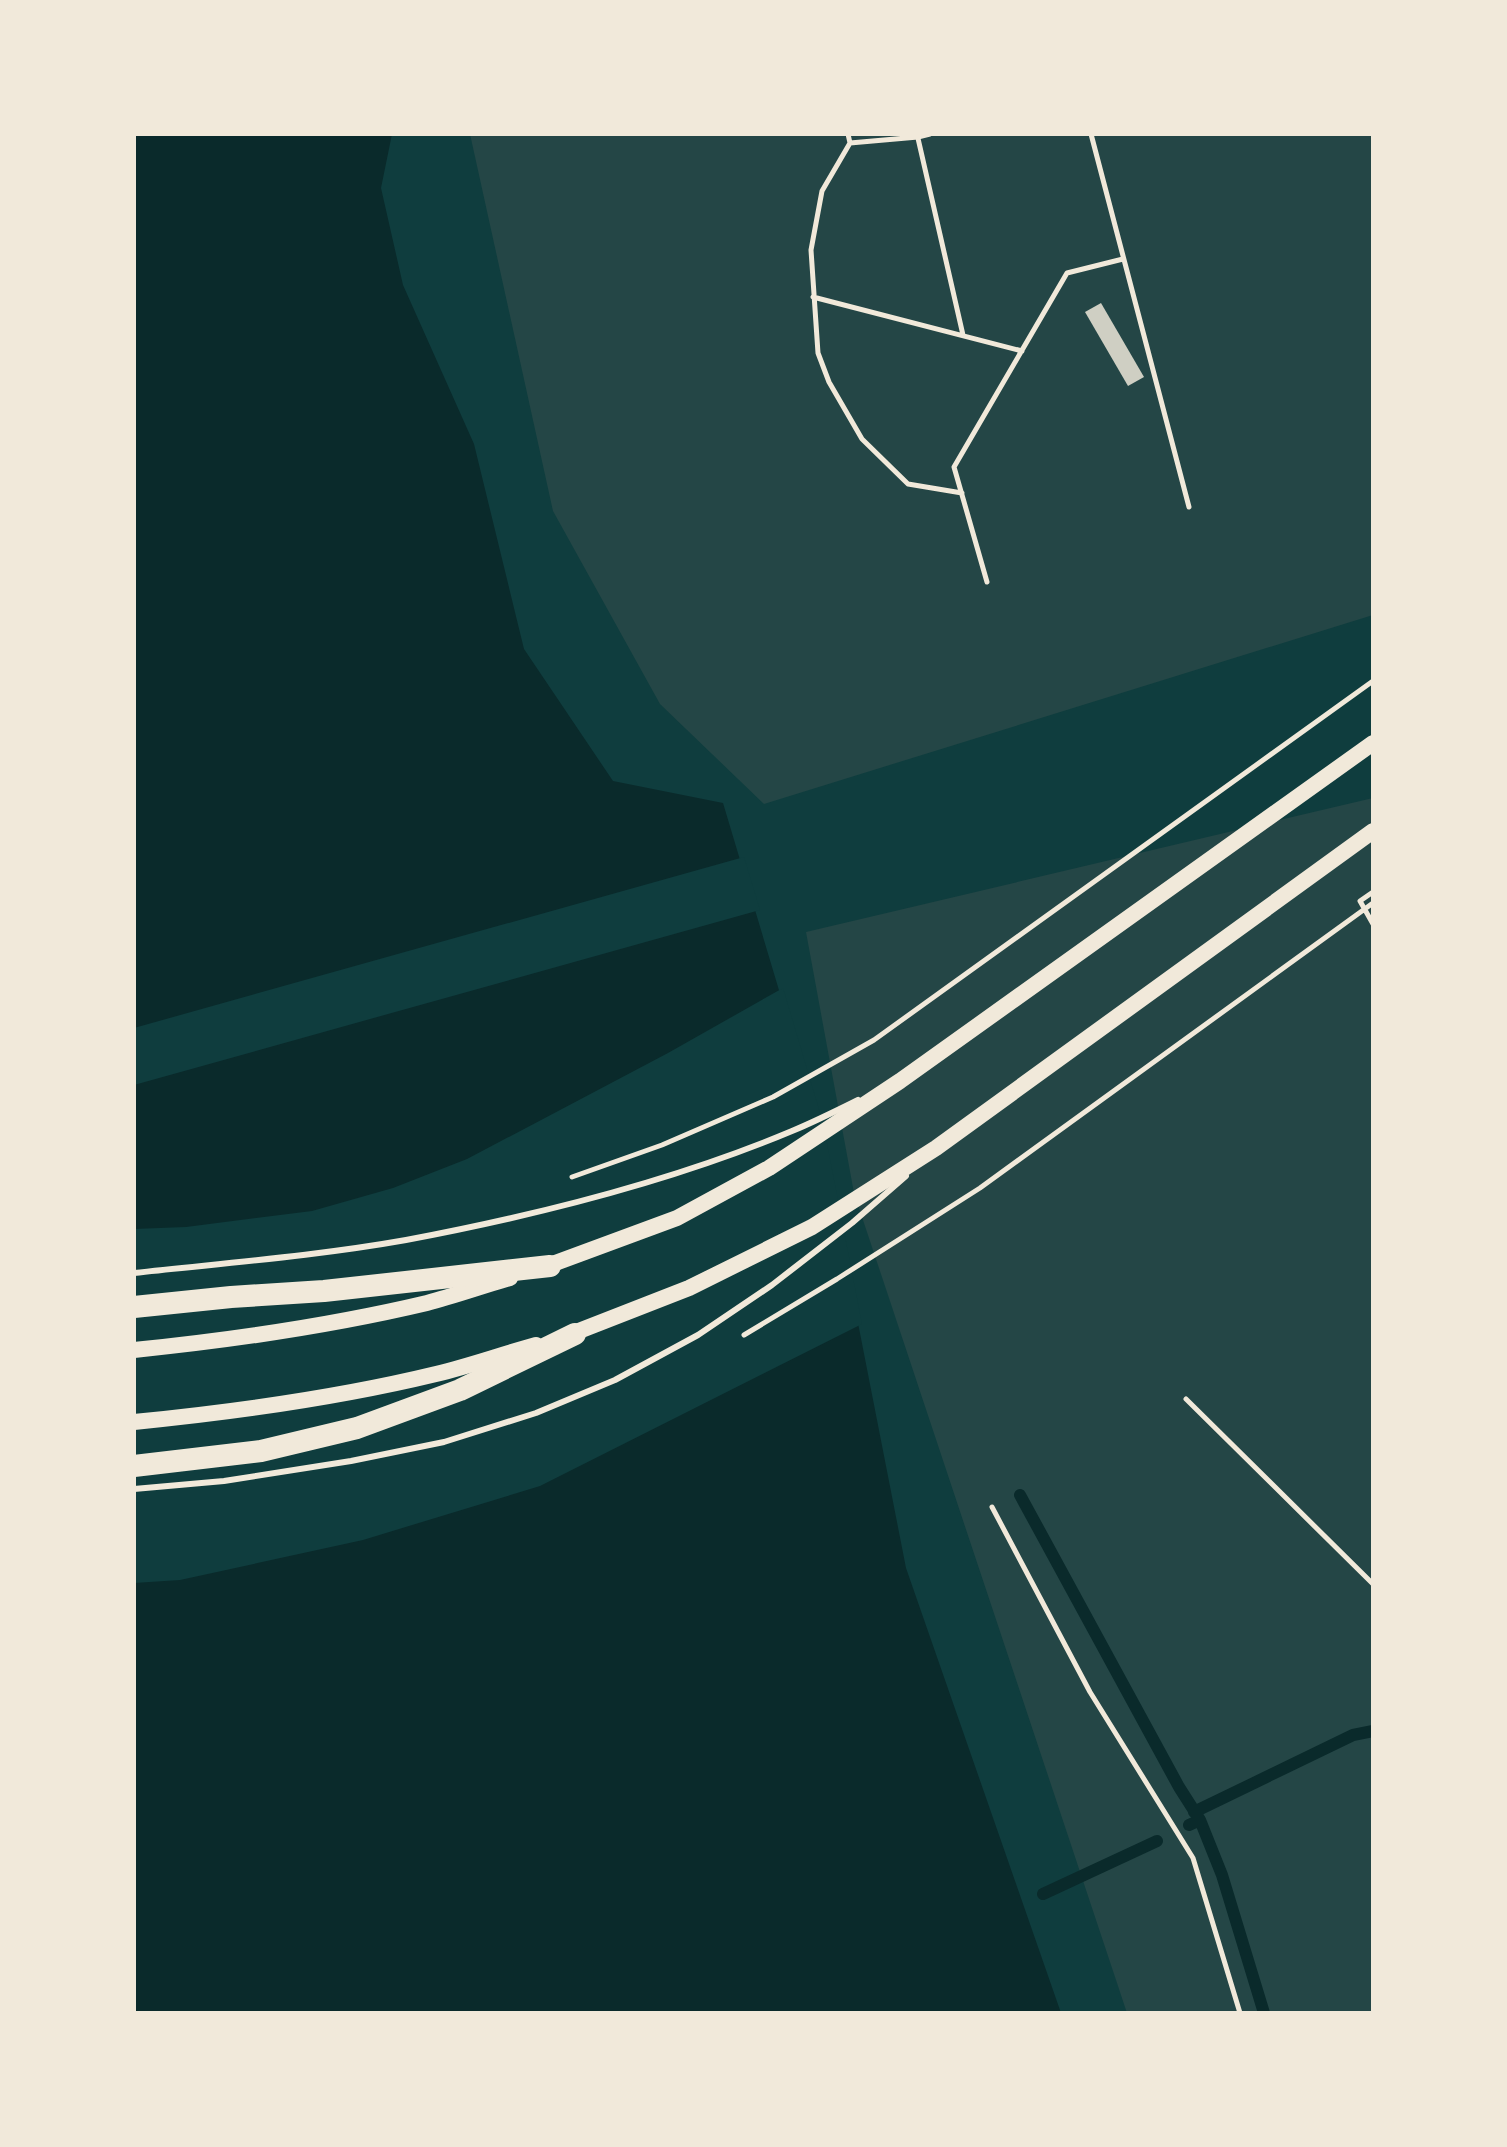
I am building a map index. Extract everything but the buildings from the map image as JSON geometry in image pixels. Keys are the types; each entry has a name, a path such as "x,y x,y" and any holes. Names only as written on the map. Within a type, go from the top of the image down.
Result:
{"highway":[{"path":"134,1307 324,1291 550,1266"},
{"path":"134,1466 261,1451 357,1428 460,1390 575,1334"}],"main road":[{"path":"134,1350 223,1341 428,1302 550,1266 677,1218 769,1168 900,1081 1373,743"},
{"path":"134,1422 212,1414 344,1393 437,1374 575,1334 689,1288 812,1227 936,1148 1373,831"}],"lane":[{"path":"134,1273 379,1244 539,1211 702,1164 791,1131 900,1081"},
{"path":"134,1489 224,1481 351,1461 444,1442 536,1413 615,1380 698,1335 772,1285 852,1223 936,1148"}],"path":[{"path":"848,134 850,143 822,191 811,250 818,353 829,382 862,439 908,484 962,493"},
{"path":"850,143 930,134"},
{"path":"1091,134 1189,507"},
{"path":"917,136 963,335"},
{"path":"987,582 954,467 1067,273 1123,259"},
{"path":"813,297 1022,351"},
{"path":"561,1180 662,1145 773,1097 874,1040 1373,681"},
{"path":"1373,892 1360,901 1373,924"},
{"path":"733,1342 980,1188 1373,903"},
{"path":"1186,1399 1373,1584"},
{"path":"992,1507 1090,1692 1193,1858 1240,2013"}],"shaded area":[{"path":"134,134 392,134 381,188 403,285 474,444 524,649 613,781 723,803 819,1124 906,1568 1061,2013 134,2013"},
{"path":"470,134 1373,134 1373,615 764,804 660,704 553,511"},
{"path":"1373,798 1373,2013 1127,2013 854,1193 806,932"}],"pier":[{"path":"744,857 760,910 134,1085 134,1028"},
{"path":"783,988 823,1123 862,1324 540,1486 363,1540 180,1580 134,1583 134,1229 186,1227 312,1211 393,1188 467,1159 668,1053"}],"waterway":[{"path":"1020,1495 1200,1820 1189,1825"},
{"path":"1194,1812 1353,1735 1373,1731"},
{"path":"1200,1820 1222,1875 1264,2013"},
{"path":"1043,1894 1157,1841"}]}
